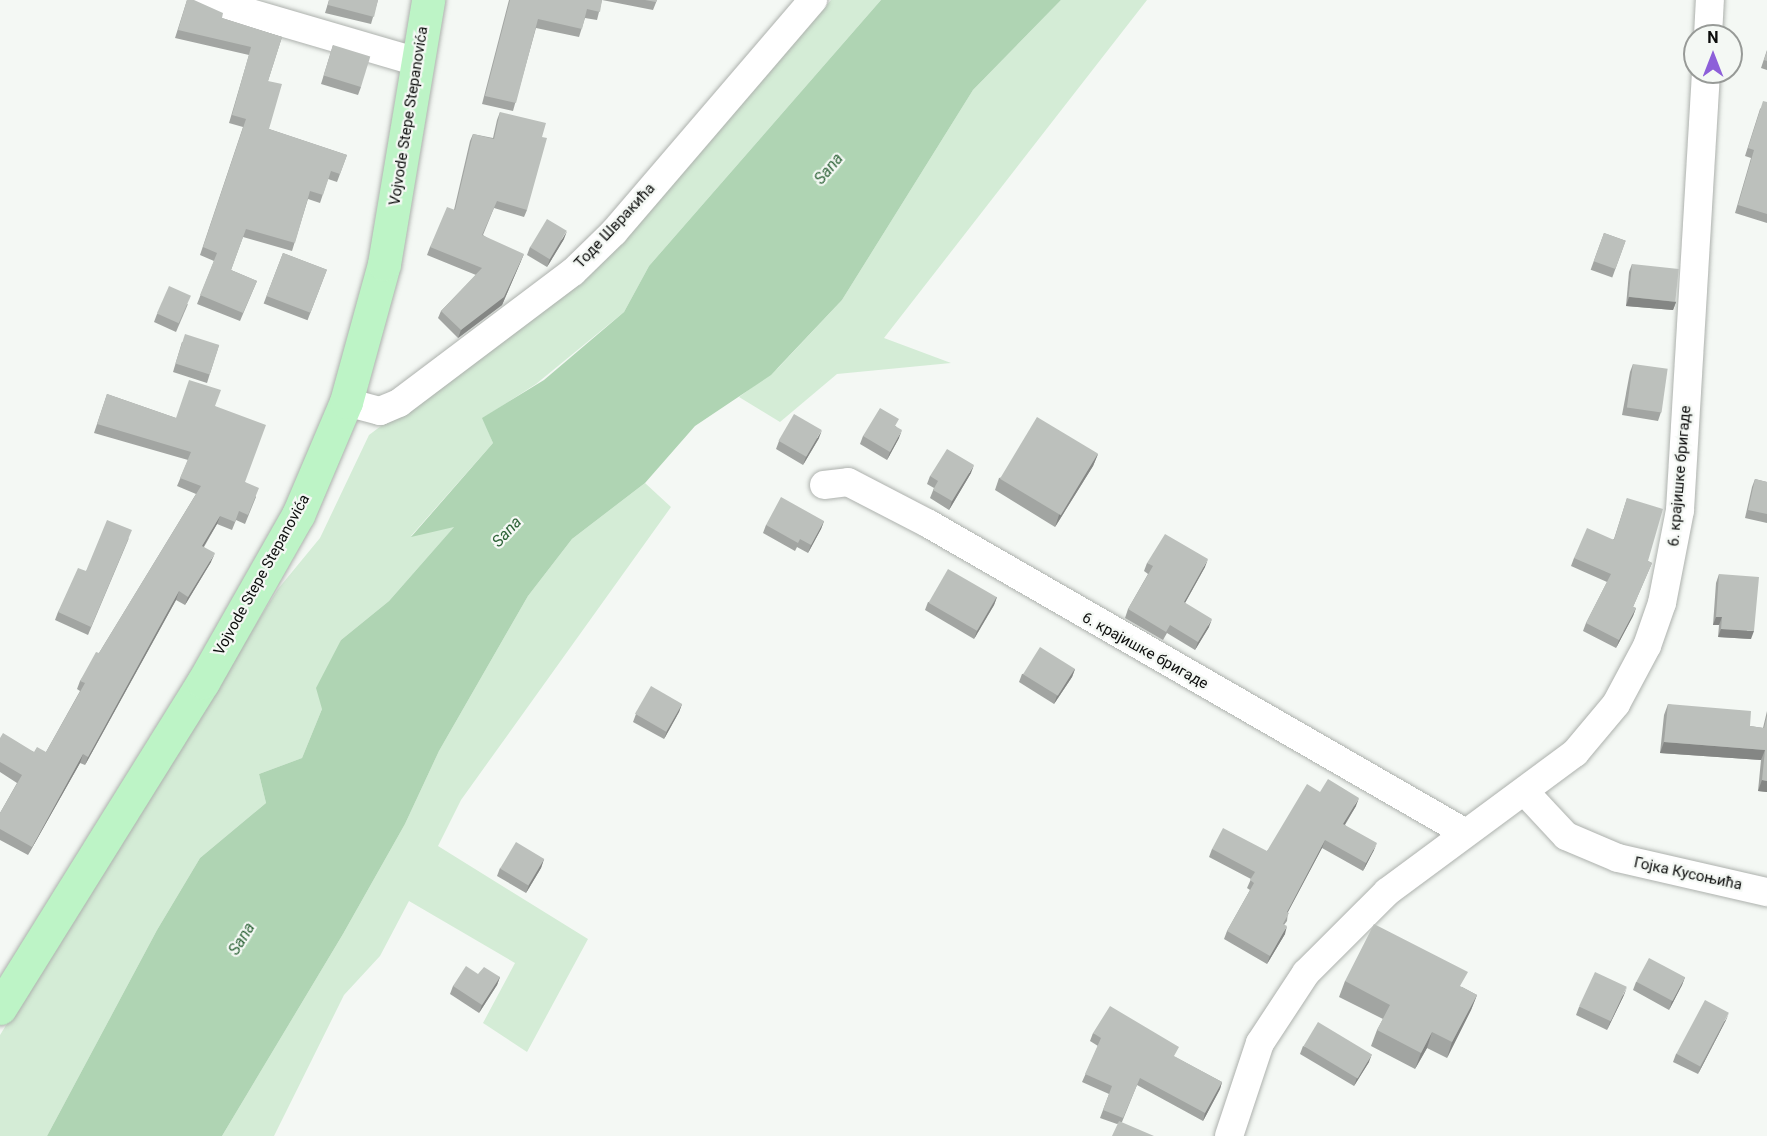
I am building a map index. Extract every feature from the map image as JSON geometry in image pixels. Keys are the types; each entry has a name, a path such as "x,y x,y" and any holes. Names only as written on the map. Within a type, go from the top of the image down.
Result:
{"main road":[{"name":"Vojvode Stepe Stepanovića","path":"0,1008 203,682 298,515 346,402 384,264 428,0"}],"street":[{"path":"206,0 418,62"},
{"name":"Тоде Швракића","path":"346,402 380,411 399,403 573,272 614,232 813,0"},
{"path":"1709,24 1710,0"},
{"name":"6. крајишке бригаде","path":"1233,1134 1260,1043 1306,973 1381,897 1464,832 1525,792 1575,753 1616,704 1647,646 1662,603 1680,510 1705,84"},
{"name":"6. крајишке бригаде","path":"824,485 848,482 929,524 1464,832"},
{"name":"Гојка Кусоњића","path":"1525,792 1566,836 1618,858 1767,892"}],"shaded area":[{"path":"831,0 881,0 649,266 624,312 536,384 483,418 493,443 411,536 455,526 389,601 341,640 322,709 302,758 259,774 266,803 200,858 157,930 47,1136 0,1136 0,1035 278,589 320,538 369,435 510,329 757,85"},
{"path":"1061,0 1147,0 884,338 951,363 837,374 780,422 739,397 778,368 842,300 973,90"},
{"path":"645,483 671,507 461,800 438,846 588,939 527,1052 483,1023 515,963 409,901 380,956 344,995 274,1136 222,1136 343,934 405,824 439,751 528,596 572,539"}],"water":[{"name":"Sana","path":"881,0 1061,0 973,90 842,300 771,375 695,426 645,483 572,539 528,596 439,751 405,824 343,934 222,1136 47,1136 157,930 200,858 266,803 259,774 302,758 322,709 316,688 341,640 389,601 454,527 411,537 493,443 482,418 544,380 624,312 649,266"}],"building":[{"path":"187,0 194,0 223,13 222,18 282,37 268,81 282,84 269,129 347,155 340,174 331,171 323,195 310,191 295,243 246,229 231,270 257,281 243,313 200,295 217,253 203,247 246,119 232,115 251,47 178,30"},
{"path":"329,0 378,0 374,17 328,5"},
{"path":"510,0 602,0 600,12 587,9 582,29 538,19 516,103 485,96"},
{"path":"333,45 370,56 361,87 324,76"},
{"path":"1763,101 1767,102 1767,214 1738,205 1754,150 1748,148"},
{"path":"500,112 546,123 542,137 547,138 527,210 497,201 482,235 524,254 504,297 461,330 441,311 482,268 430,247 447,207 455,210 473,134 494,139"},
{"path":"547,219 567,231 550,259 530,247"},
{"path":"1604,233 1626,241 1615,269 1594,261"},
{"path":"283,253 327,270 310,313 267,296"},
{"path":"1632,264 1679,269 1675,302 1629,297"},
{"path":"169,286 191,296 179,323 157,313"},
{"path":"185,334 219,345 210,375 175,363"},
{"path":"1633,364 1668,369 1662,412 1627,408"},
{"path":"189,380 221,390 215,406 266,425 245,482 259,488 248,515 239,511 235,522 220,516 202,546 215,553 188,597 179,591 88,757 83,754 32,847 0,829 0,813 22,775 0,762 0,738 3,733 34,752 37,747 46,752 85,683 80,681 96,652 99,653 201,486 180,478 191,452 97,424 107,394 176,418"},
{"path":"880,408 899,419 895,426 902,430 890,452 863,436"},
{"path":"794,414 822,430 806,457 778,441"},
{"path":"1037,417 1098,454 1061,515 1000,479"},
{"path":"947,449 974,465 952,501 933,490 938,481 930,476"},
{"path":"1755,479 1767,482 1767,514 1748,510"},
{"path":"781,497 824,521 811,545 800,539 798,543 766,525"},
{"path":"1627,498 1663,509 1648,561 1652,563 1633,607 1636,608 1619,640 1586,623 1611,574 1574,558 1587,528 1614,540"},
{"path":"107,520 132,530 91,627 58,612 78,568 86,571"},
{"path":"1165,534 1208,559 1184,602 1212,619 1198,642 1170,625 1166,632 1128,609 1153,566 1147,563"},
{"path":"948,569 996,597 977,631 928,603"},
{"path":"1719,574 1759,577 1754,631 1721,629 1722,617 1716,617"},
{"path":"1040,647 1075,669 1058,696 1023,674"},
{"path":"651,686 682,704 666,732 635,714"},
{"path":"1668,704 1751,711 1750,726 1764,728 1767,716 1767,781 1762,780 1765,750 1664,742"},
{"path":"1328,779 1359,798 1343,824 1377,843 1366,863 1325,840 1287,912 1289,913 1283,924 1287,926 1270,956 1227,931 1254,883 1250,880 1255,872 1212,849 1223,828 1267,851 1307,784 1320,792"},
{"path":"516,842 544,859 528,886 500,869"},
{"path":"1374,924 1468,972 1460,986 1477,995 1452,1042 1432,1032 1421,1053 1377,1030 1390,1005 1345,981"},
{"path":"1649,958 1685,977 1673,1001 1636,982"},
{"path":"466,966 478,974 484,967 500,977 482,1005 453,986"},
{"path":"1595,972 1627,987 1611,1021 1579,1006"},
{"path":"1705,1000 1729,1013 1700,1067 1676,1054"},
{"path":"1110,1006 1179,1047 1174,1056 1222,1082 1205,1113 1140,1078 1123,1118 1103,1110 1112,1086 1085,1074 1101,1038 1093,1033"},
{"path":"1318,1022 1372,1054 1358,1078 1304,1046"},
{"path":"1119,1121 1154,1136 1112,1136"}]}
